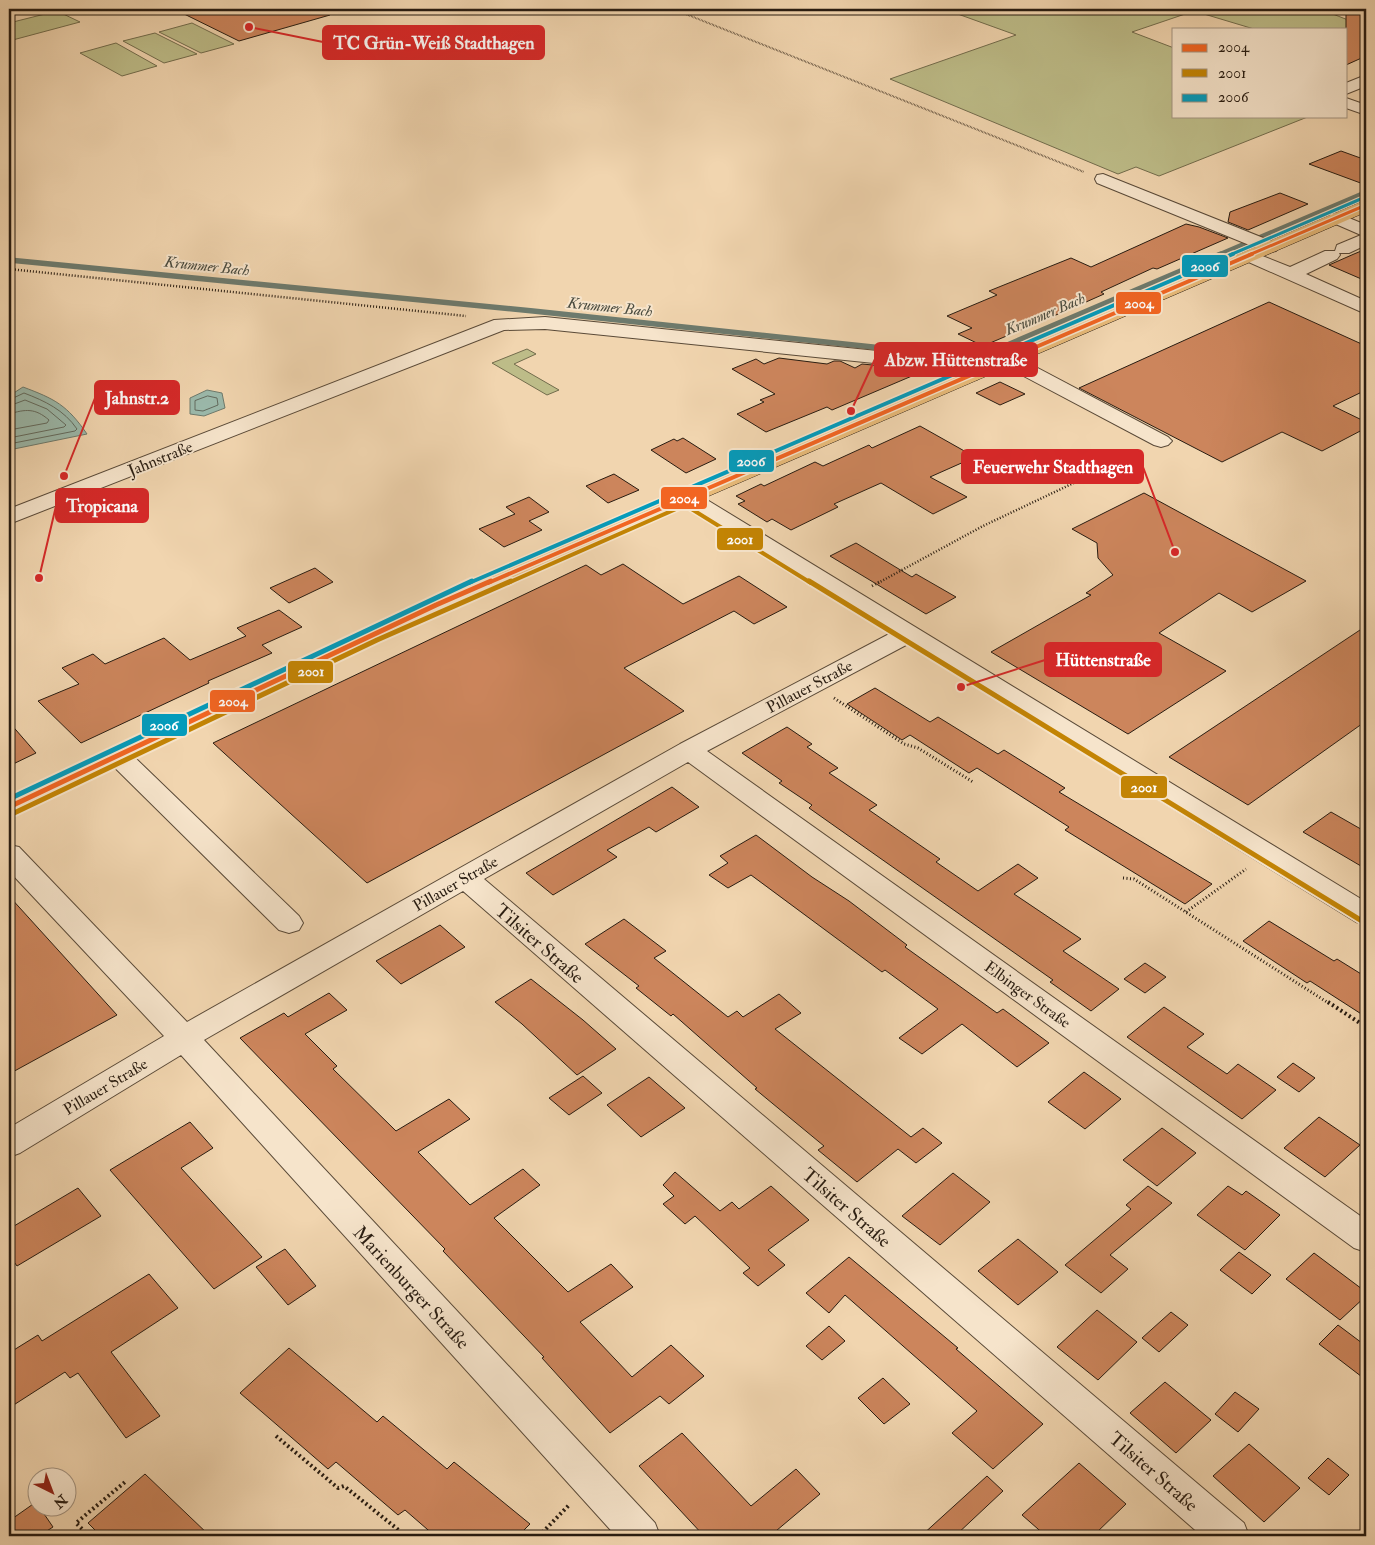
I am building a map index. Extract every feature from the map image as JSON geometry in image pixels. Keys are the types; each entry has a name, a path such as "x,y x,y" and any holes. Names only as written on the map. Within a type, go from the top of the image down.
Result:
{"main road":[{"path":"9,807 374,633 686,497 1008,360 1256,246 1337,218 1366,205"}],"street":[{"path":"1348,87 1366,80"},
{"path":"1348,104 1366,110"},
{"path":"1103,179 1256,246 1291,274 1366,308"},
{"path":"1337,218 1366,231"},
{"path":"1291,274 1366,238"},
{"name":"Jahnstraße","path":"13,516 501,324 545,323 946,364 971,375"},
{"path":"1008,360 1161,441"},
{"path":"686,497 1366,915"},
{"name":"Pillauer Straße","path":"9,1144 184,1038 689,750 908,634"},
{"name":"Elbinger Straße","path":"689,750 1366,1238"},
{"path":"116,755 289,923"},
{"name":"Marienburger Straße","path":"9,854 184,1038 641,1536"},
{"name":"Tilsiter Straße","path":"464,878 1230,1536"}],"path":[{"path":"673,9 1103,179"},
{"path":"9,270 444,313 486,318 501,324"},
{"path":"849,598 983,526 1161,441"},
{"path":"813,684 904,744 918,748 973,782"},
{"path":"1186,912 1267,854"},
{"path":"1123,878 1134,879 1366,1028"},
{"path":"276,1436 338,1488 344,1486 406,1536"},
{"path":"89,1536 76,1523 125,1482"},
{"path":"539,1536 592,1483"}],"shaded area":[{"path":"968,9 1320,9 1366,27 1366,37 1348,43 1348,28 1251,28 1194,11 1132,32 1172,47 1172,118 1305,118 1159,176 1136,167 1118,174 890,79 1016,35 955,13"},
{"path":"57,11 80,22 9,41 9,23"},
{"path":"192,23 234,44 201,53 159,32"},
{"path":"155,33 197,54 164,63 123,41"},
{"path":"116,43 157,66 122,76 80,53"},
{"path":"527,349 536,354 514,364 559,390 547,395 492,363"}],"water":[{"path":"23,387 60,404 73,416 87,434 9,450 9,396"},
{"path":"207,390 222,393 225,408 204,416 190,414 190,398"}],"building":[{"path":"174,9 329,9 330,15 239,41"},
{"path":"1346,9 1366,9 1366,56 1348,64 1348,28 1346,28"},
{"path":"1341,151 1366,160 1366,185 1309,164"},
{"path":"1280,193 1308,204 1248,230 1228,222 1230,212"},
{"path":"1186,224 1228,238 1157,269 1153,268 1101,292 1104,294 983,346 958,334 972,328 947,316 997,295 989,291 1071,258 1091,267"},
{"path":"1366,249 1366,281 1329,265 1354,254"},
{"path":"1269,302 1366,346 1366,390 1333,406 1366,422 1366,428 1322,451 1282,432 1222,462 1079,388"},
{"path":"779,358 827,364 840,361 855,368 862,364 926,370 832,410 827,407 766,432 737,414 764,402 760,400 775,394 732,369 756,359 764,364"},
{"path":"1000,382 1025,394 1000,405 976,393"},
{"path":"920,426 975,457 930,477 967,497 933,514 881,483 834,504 838,507 791,530 772,519 767,522 738,504 745,501 736,496 761,484 764,486 815,462 823,466 869,445 872,448"},
{"path":"683,438 716,459 686,473 651,450 674,439 677,441"},
{"path":"614,474 639,490 608,503 586,486"},
{"path":"1144,493 1306,581 1252,612 1219,593 1159,633 1226,671 1128,734 991,652 1091,595 1086,593 1113,575 1098,558 1097,543 1072,529"},
{"path":"529,497 549,512 529,521 542,530 504,547 479,529 515,514 506,507"},
{"path":"856,543 912,577 916,574 956,597 926,614 830,556"},
{"path":"623,564 683,604 739,576 787,607 754,624 734,611 624,668 684,711 367,883 213,743 586,565 601,575"},
{"path":"315,568 333,582 289,603 270,588"},
{"path":"279,610 302,627 262,645 272,653 208,681 209,683 81,743 38,701 79,684 62,668 93,654 105,664 164,638 190,660 246,636 237,628"},
{"path":"1366,626 1366,721 1248,805 1169,757"},
{"path":"875,688 930,722 938,717 998,754 1004,750 1065,788 1059,792 1212,884 1185,904 1065,830 1069,827 977,768 969,773 910,735 902,740 847,704"},
{"path":"9,722 36,753 9,766"},
{"path":"787,727 812,744 807,747 838,768 829,773 877,805 869,810 940,859 936,862 978,891 1018,864 1038,878 1014,894 1081,939 1063,951 1119,989 1091,1011 1050,982 1053,980 809,808 812,805 779,783 782,781 742,753"},
{"path":"672,787 699,807 656,832 649,827 607,850 617,857 553,895 526,873"},
{"path":"1331,812 1366,832 1366,869 1303,832"},
{"path":"756,835 812,877 849,901 907,945 905,947 997,1013 1003,1009 1049,1043 1017,1067 962,1024 922,1054 899,1038 938,1009 885,970 882,972 751,875 728,888 709,875 728,863 720,856"},
{"path":"9,896 117,1015 9,1074"},
{"path":"624,919 666,951 654,958 728,1017 737,1011 743,1017 779,994 801,1013 775,1029 911,1137 923,1128 942,1143 916,1163 898,1149 857,1182 818,1150 824,1146 755,1089 757,1088 673,1014 671,1016 636,988 639,986 585,944"},
{"path":"1269,921 1334,961 1337,959 1366,977 1366,1017 1310,981 1307,983 1243,941"},
{"path":"440,925 465,947 401,984 376,961"},
{"path":"1145,963 1166,977 1145,993 1124,979"},
{"path":"531,979 616,1049 577,1075 522,1024 495,1002"},
{"path":"329,993 347,1010 305,1034 337,1066 333,1069 396,1131 449,1099 470,1119 418,1152 470,1205 523,1169 540,1185 494,1218 568,1292 611,1264 633,1287 580,1322 632,1377 671,1345 704,1376 669,1404 660,1396 610,1433 542,1358 544,1357 443,1251 445,1249 240,1038 284,1013 288,1017"},
{"path":"1164,1007 1204,1034 1187,1047 1227,1074 1238,1064 1276,1090 1242,1119 1127,1037"},
{"path":"1293,1063 1315,1078 1299,1092 1277,1077"},
{"path":"1084,1072 1121,1099 1085,1129 1048,1102"},
{"path":"583,1076 602,1093 569,1115 549,1098"},
{"path":"649,1077 685,1108 641,1137 607,1105"},
{"path":"1319,1117 1360,1145 1325,1177 1284,1148"},
{"path":"190,1122 213,1148 181,1168 262,1257 214,1289 110,1170"},
{"path":"1162,1128 1196,1153 1157,1186 1123,1160"},
{"path":"675,1172 720,1211 732,1202 739,1209 771,1186 809,1220 768,1250 785,1265 758,1286 743,1273 750,1268 695,1216 685,1224 663,1204 674,1196 663,1185"},
{"path":"953,1173 990,1202 940,1245 902,1216"},
{"path":"1148,1186 1172,1203 1110,1255 1128,1269 1101,1293 1065,1265 1131,1209 1126,1205"},
{"path":"1228,1186 1242,1195 1246,1191 1280,1215 1245,1250 1197,1215"},
{"path":"78,1188 101,1216 17,1266 9,1255 9,1229"},
{"path":"1018,1239 1058,1272 1018,1305 978,1271"},
{"path":"285,1249 316,1286 288,1305 256,1267"},
{"path":"1239,1252 1271,1275 1252,1294 1220,1270"},
{"path":"1314,1253 1366,1292 1366,1296 1340,1320 1286,1279"},
{"path":"849,1257 958,1348 956,1349 1043,1424 993,1469 952,1433 977,1411 845,1295 829,1313 806,1293"},
{"path":"149,1274 178,1308 111,1352 160,1416 126,1438 78,1373 70,1378 65,1372 9,1408 9,1353 38,1335 42,1341"},
{"path":"1097,1310 1137,1342 1098,1380 1057,1347"},
{"path":"1171,1312 1188,1325 1159,1352 1142,1338"},
{"path":"1338,1325 1366,1346 1366,1380 1319,1344"},
{"path":"829,1326 845,1341 822,1360 806,1346"},
{"path":"289,1348 377,1422 383,1416 447,1469 454,1462 530,1524 518,1536 435,1536 405,1510 398,1515 336,1462 328,1469 240,1393"},
{"path":"883,1378 910,1404 884,1424 858,1398"},
{"path":"1165,1382 1211,1420 1176,1453 1130,1413"},
{"path":"1235,1392 1259,1409 1238,1432 1215,1414"},
{"path":"682,1433 751,1506 796,1469 820,1494 770,1536 704,1536 639,1466"},
{"path":"1249,1444 1300,1488 1264,1522 1213,1476"},
{"path":"1328,1458 1349,1475 1329,1495 1308,1478"},
{"path":"1079,1463 1126,1504 1093,1536 1046,1536 1022,1515"},
{"path":"145,1474 210,1536 101,1536 88,1523"},
{"path":"987,1476 1003,1491 955,1536 921,1536"},
{"path":"28,1508 28,1518 47,1518 53,1527 39,1536 9,1536 9,1521"}],"waterway":[{"name":"Krummer Bach","path":"1218,255 1366,192"},
{"name":"Krummer Bach","path":"1204,261 1221,254"},
{"name":"Krummer Bach","path":"9,260 533,311 977,358 1190,267"}],"transit line":[{"name":"2006","path":"9,799 433,598 1363,198"},
{"name":"2004","path":"9,807 436,605 1366,205"},
{"name":"2001","path":"12,814 377,640 685,505 1362,921"}],"place":[{"name":"TC Grün-Weiß Stadthagen","path":"249,27"},
{"name":"Abzw. Hüttenstraße","path":"851,411"},
{"name":"Jahnstr.2","path":"64,476"},
{"name":"Feuerwehr Stadthagen","path":"1175,552"},
{"name":"Tropicana","path":"39,578"},
{"name":"Hüttenstraße","path":"961,687"}]}
